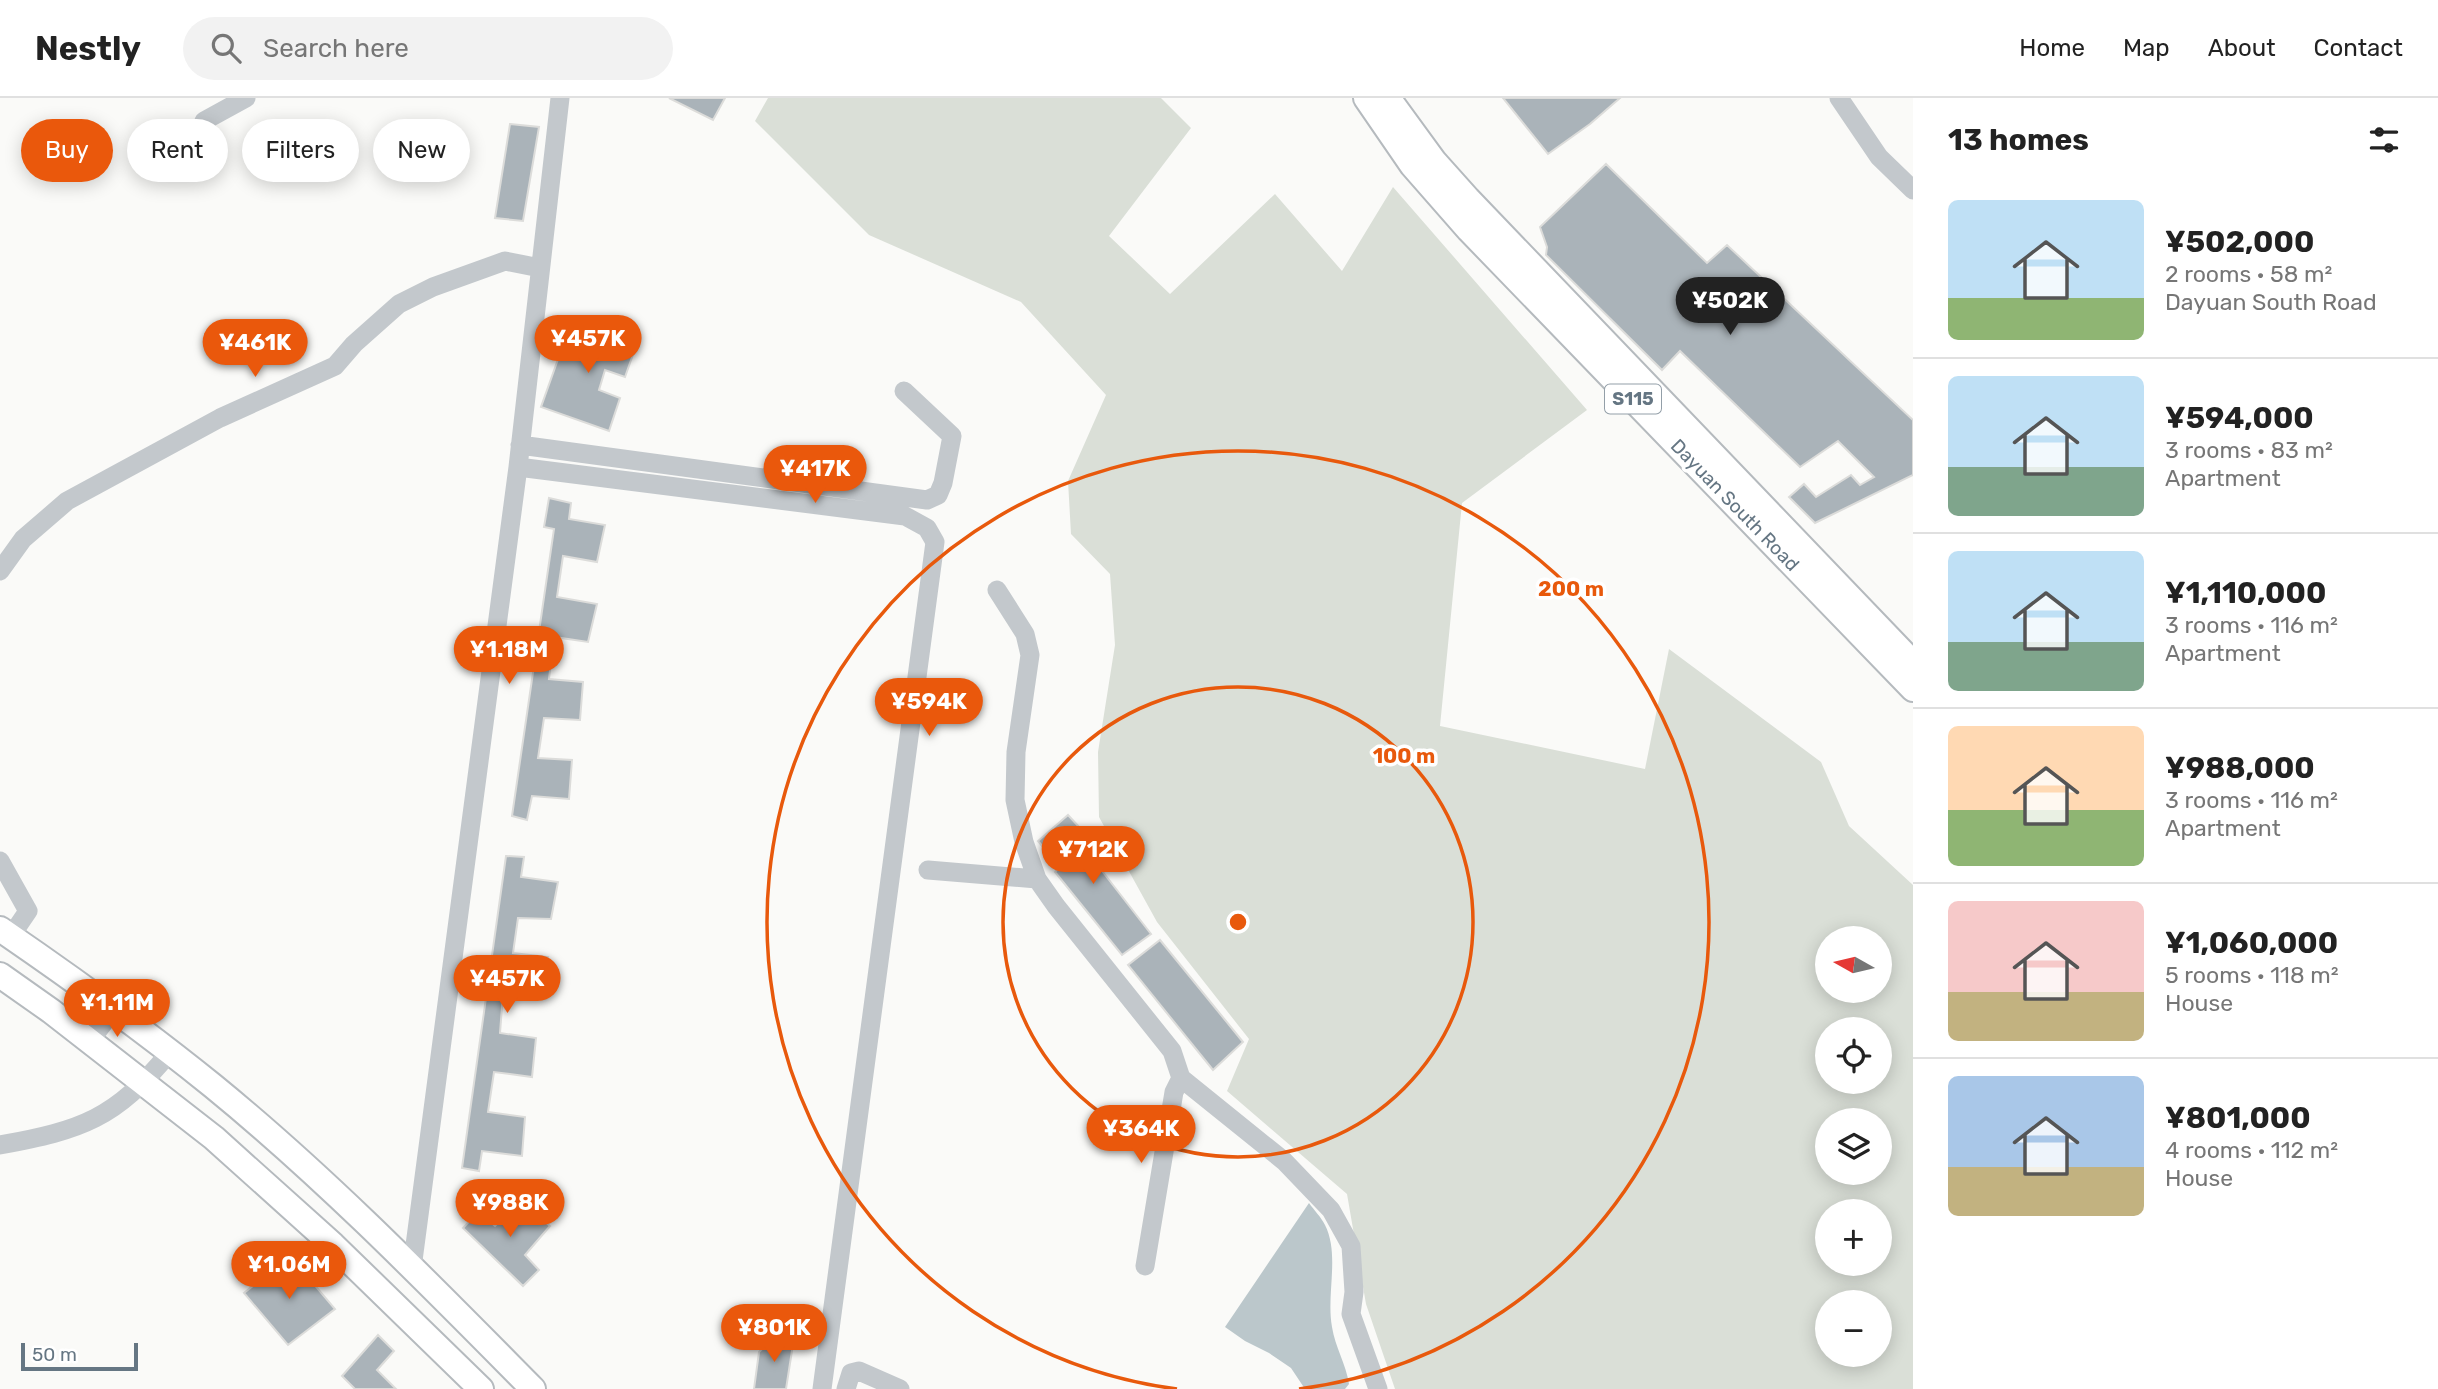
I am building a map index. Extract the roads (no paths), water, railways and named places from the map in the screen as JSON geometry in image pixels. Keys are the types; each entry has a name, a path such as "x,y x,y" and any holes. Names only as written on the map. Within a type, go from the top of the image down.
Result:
{"main road":[{"name":"Dayuan South Road","path":"1366,98 1412,165 1469,230 1913,689"},
{"name":"Dayuan South Road","path":"1388,98 1434,162 1468,199 1913,663"},
{"path":"5,933 213,1086 289,1152 412,1268 533,1389"},
{"path":"0,975 145,1083 264,1182 480,1389"}],"street":[{"path":"208,119 246,98"},
{"path":"412,1268 518,467 561,98"},
{"path":"1839,98 1879,157 1913,190"},
{"path":"0,571 23,539 66,501 220,418 335,366 354,344 399,304 433,287 505,261 540,268"},
{"path":"520,445 927,500 938,495 943,483 952,436 904,391"},
{"path":"518,467 905,516 927,527 935,542 822,1389"},
{"path":"998,590 1025,634 1030,655 1016,752 1015,800 1024,842 1037,879 1055,906 1172,1051 1181,1077 1283,1161 1331,1210 1351,1246 1354,1292 1351,1314 1378,1389"},
{"path":"0,861 28,911 5,933"},
{"path":"928,870 1037,879"},
{"path":"89,1042 113,1011"},
{"path":"0,1145 71,1129 118,1105 145,1083 169,1053"},
{"path":"1145,1266 1174,1092 1181,1077"},
{"path":"846,1389 851,1373 859,1371 900,1389"}]}
